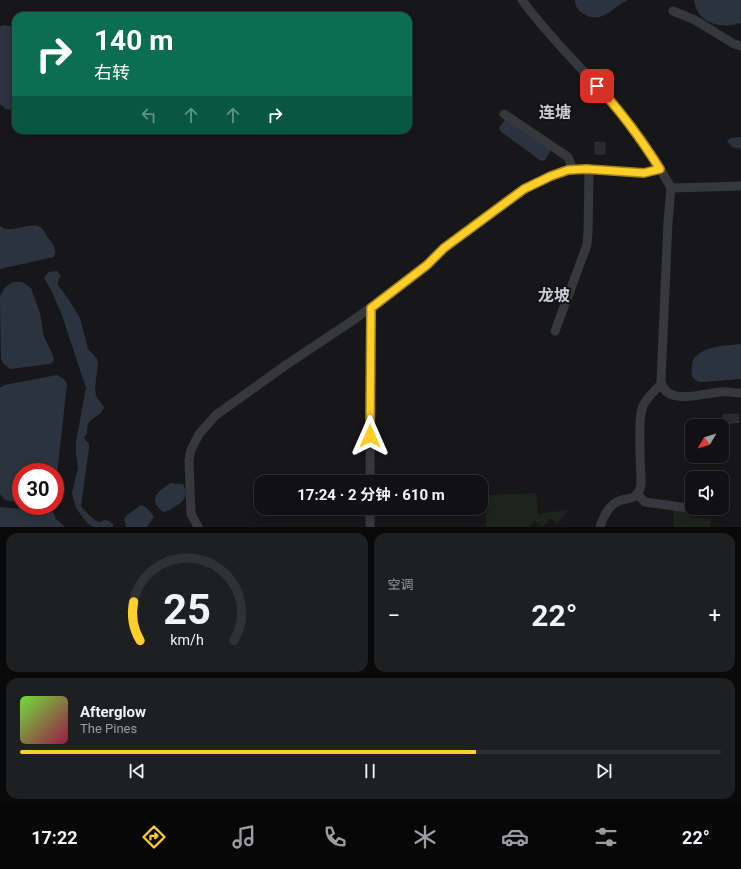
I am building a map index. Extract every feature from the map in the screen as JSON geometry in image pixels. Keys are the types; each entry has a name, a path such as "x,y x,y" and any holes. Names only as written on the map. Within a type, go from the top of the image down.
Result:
{"street":[{"path":"522,0 554,40 608,98 644,143 670,186 661,384 663,389 666,392 681,397 721,392 741,393"},
{"path":"673,11 695,20 734,44 741,46"},
{"path":"504,114 568,157 573,170"},
{"path":"198,527 191,514 189,460 193,445 203,428 222,410 286,365 356,320 427,265 444,248 524,189 551,176 573,170 589,169 644,173 660,169"},
{"path":"555,331 587,245 589,169"},
{"path":"670,186 741,186"},
{"path":"370,475 371,308"},
{"path":"600,527 606,513 615,503 620,500 631,499 637,494 642,484 642,410 648,397 661,384"},
{"path":"637,494 645,502 685,508"},
{"path":"370,515 370,527"}],"shaded area":[{"path":"575,0 628,0 606,14 595,17 582,13 576,6"},
{"path":"694,0 741,0 741,23 735,25 717,25 711,23 702,17 698,12"},
{"path":"0,26 12,26 12,110 6,109 0,104"},
{"path":"506,118 551,150 545,160 541,161 500,131 499,128"},
{"path":"741,137 741,149 732,147 727,141 731,138"},
{"path":"0,226 9,229 31,226 42,228 54,246 54,257 0,269"},
{"path":"57,271 61,276 58,281 58,285 80,318 88,349 97,359 98,364 95,388 96,396 104,407 100,414 89,423 87,433 84,438 89,444 89,448 81,506 95,520 99,522 105,520 109,521 113,524 113,527 93,527 87,523 76,508 72,493 78,468 76,442 86,388 62,315 44,278 49,272"},
{"path":"14,282 22,282 31,288 40,313 44,337 52,353 54,361 50,364 10,369 1,359 0,297 5,288"},
{"path":"741,344 741,379 702,382 695,380 692,374 693,360 703,351 715,347"},
{"path":"57,375 65,380 67,384 58,463 12,463 12,501 5,500 0,494 0,388 4,385"},
{"path":"170,483 183,484 186,490 186,495 178,505 163,512 158,507 155,499 158,493"},
{"path":"536,493 538,514 568,510 558,523 550,518 543,527 534,521 530,527 486,527 489,495"},
{"path":"141,505 145,507 154,517 147,527 126,527 124,519"},
{"path":"0,507 12,508 12,515 54,515 56,519 65,527 0,527"},
{"path":"673,508 685,509 685,515 690,515 690,517 711,519 710,527 674,527"}],"building":[{"path":"595,142 605,143 605,154 595,154"},
{"path":"738,414 739,422 729,423 729,419 723,419 723,415"}],"district":[{"name":"连塘","path":"555,112"},
{"name":"龙坡","path":"554,295"}],"route":[{"path":"370,436 371,308 427,265 444,248 524,189 536,182 568,170 586,169 644,173 660,169 644,143 597,86"}]}
